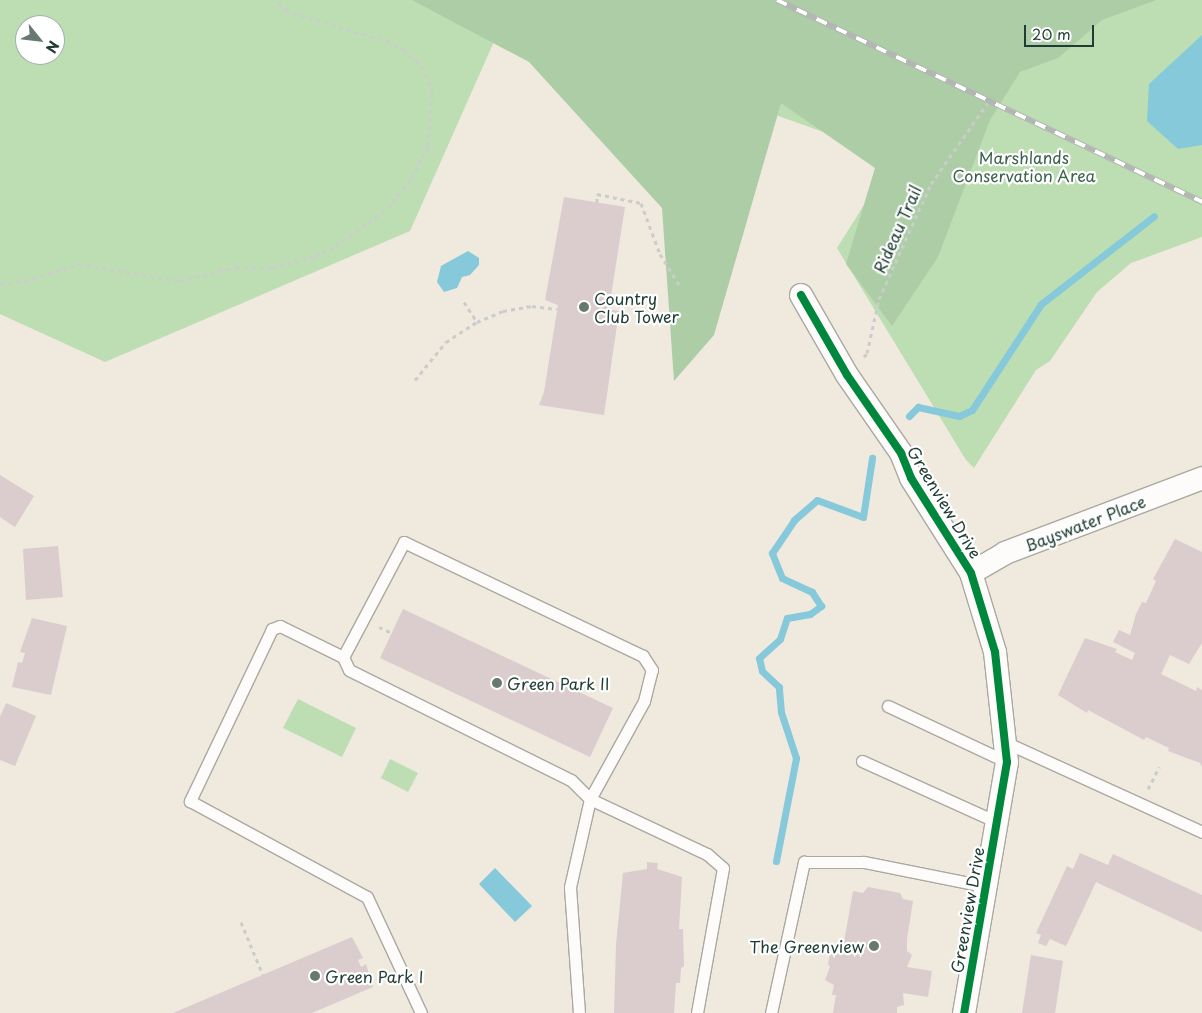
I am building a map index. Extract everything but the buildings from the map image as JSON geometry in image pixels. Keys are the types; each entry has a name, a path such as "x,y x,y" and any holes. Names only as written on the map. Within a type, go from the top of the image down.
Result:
{"street":[{"name":"Greenview Drive","path":"801,295 847,375 901,453 911,478 971,573 995,652 1007,752 997,822 984,886 964,1013"},
{"name":"Bayswater Place","path":"971,573 1005,553 1202,478"}],"lane":[{"path":"342,657 404,542 643,656 652,670 644,701 590,799 570,887 579,1013"},
{"path":"421,1013 368,897 190,801 272,629 280,626 342,657 349,670 571,780 590,799 708,854 723,868 697,1013"},
{"path":"888,706 1140,804 1202,832"},
{"path":"862,761 997,822"},
{"path":"771,1013 804,862 864,862 984,886"}],"path":[{"path":"0,284 25,281 79,264 180,280 236,267 272,268 316,256 336,246 388,208 412,178 428,145 432,92 424,68 404,50 389,42 287,11 275,0"},
{"path":"597,202 597,194 640,203 660,254 680,286"},
{"path":"464,302 477,322"},
{"path":"415,380 446,342 477,322 503,311 532,306 557,308"},
{"path":"1140,804 1159,767"},
{"path":"241,922 263,975"}],"green space":[{"name":"Marshlands Conservation Area","path":"0,0 1202,0 1202,237 1131,263 1097,292 1050,361 1036,370 974,468 966,460 837,248 894,157 504,19 410,231 105,362 0,314"},
{"path":"412,0 1156,0 1102,20 1058,58 1020,72 990,120 938,257 892,326 846,264 875,168 781,103 714,335 674,381 662,208 529,62"},
{"path":"298,699 356,728 342,757 283,728"},
{"path":"390,759 418,773 408,792 381,778"}],"water":[{"path":"1202,35 1202,145 1178,149 1147,121 1149,84"},
{"path":"468,251 479,258 479,265 470,275 462,277 457,288 444,292 437,282 441,266"},
{"path":"495,868 532,906 515,922 479,884"}],"waterway":[{"path":"909,416 918,407 959,416 972,410 1041,304 1154,216"},
{"path":"776,861 796,758 781,712 779,687 762,671 759,658 780,639 787,618 810,614 821,606 812,592 782,578 772,553 794,520 817,500 863,517 872,458"}],"railway":[{"path":"777,0 1202,202"}],"cycle path":[{"path":"801,295 847,375 901,453 911,478 971,573 995,652 1007,762 964,1013"}],"place":[{"name":"Country Club Tower","path":"584,307"},
{"name":"Green Park II","path":"497,683"},
{"name":"The Greenview","path":"874,946"},
{"name":"Green Park I","path":"315,976"}]}
